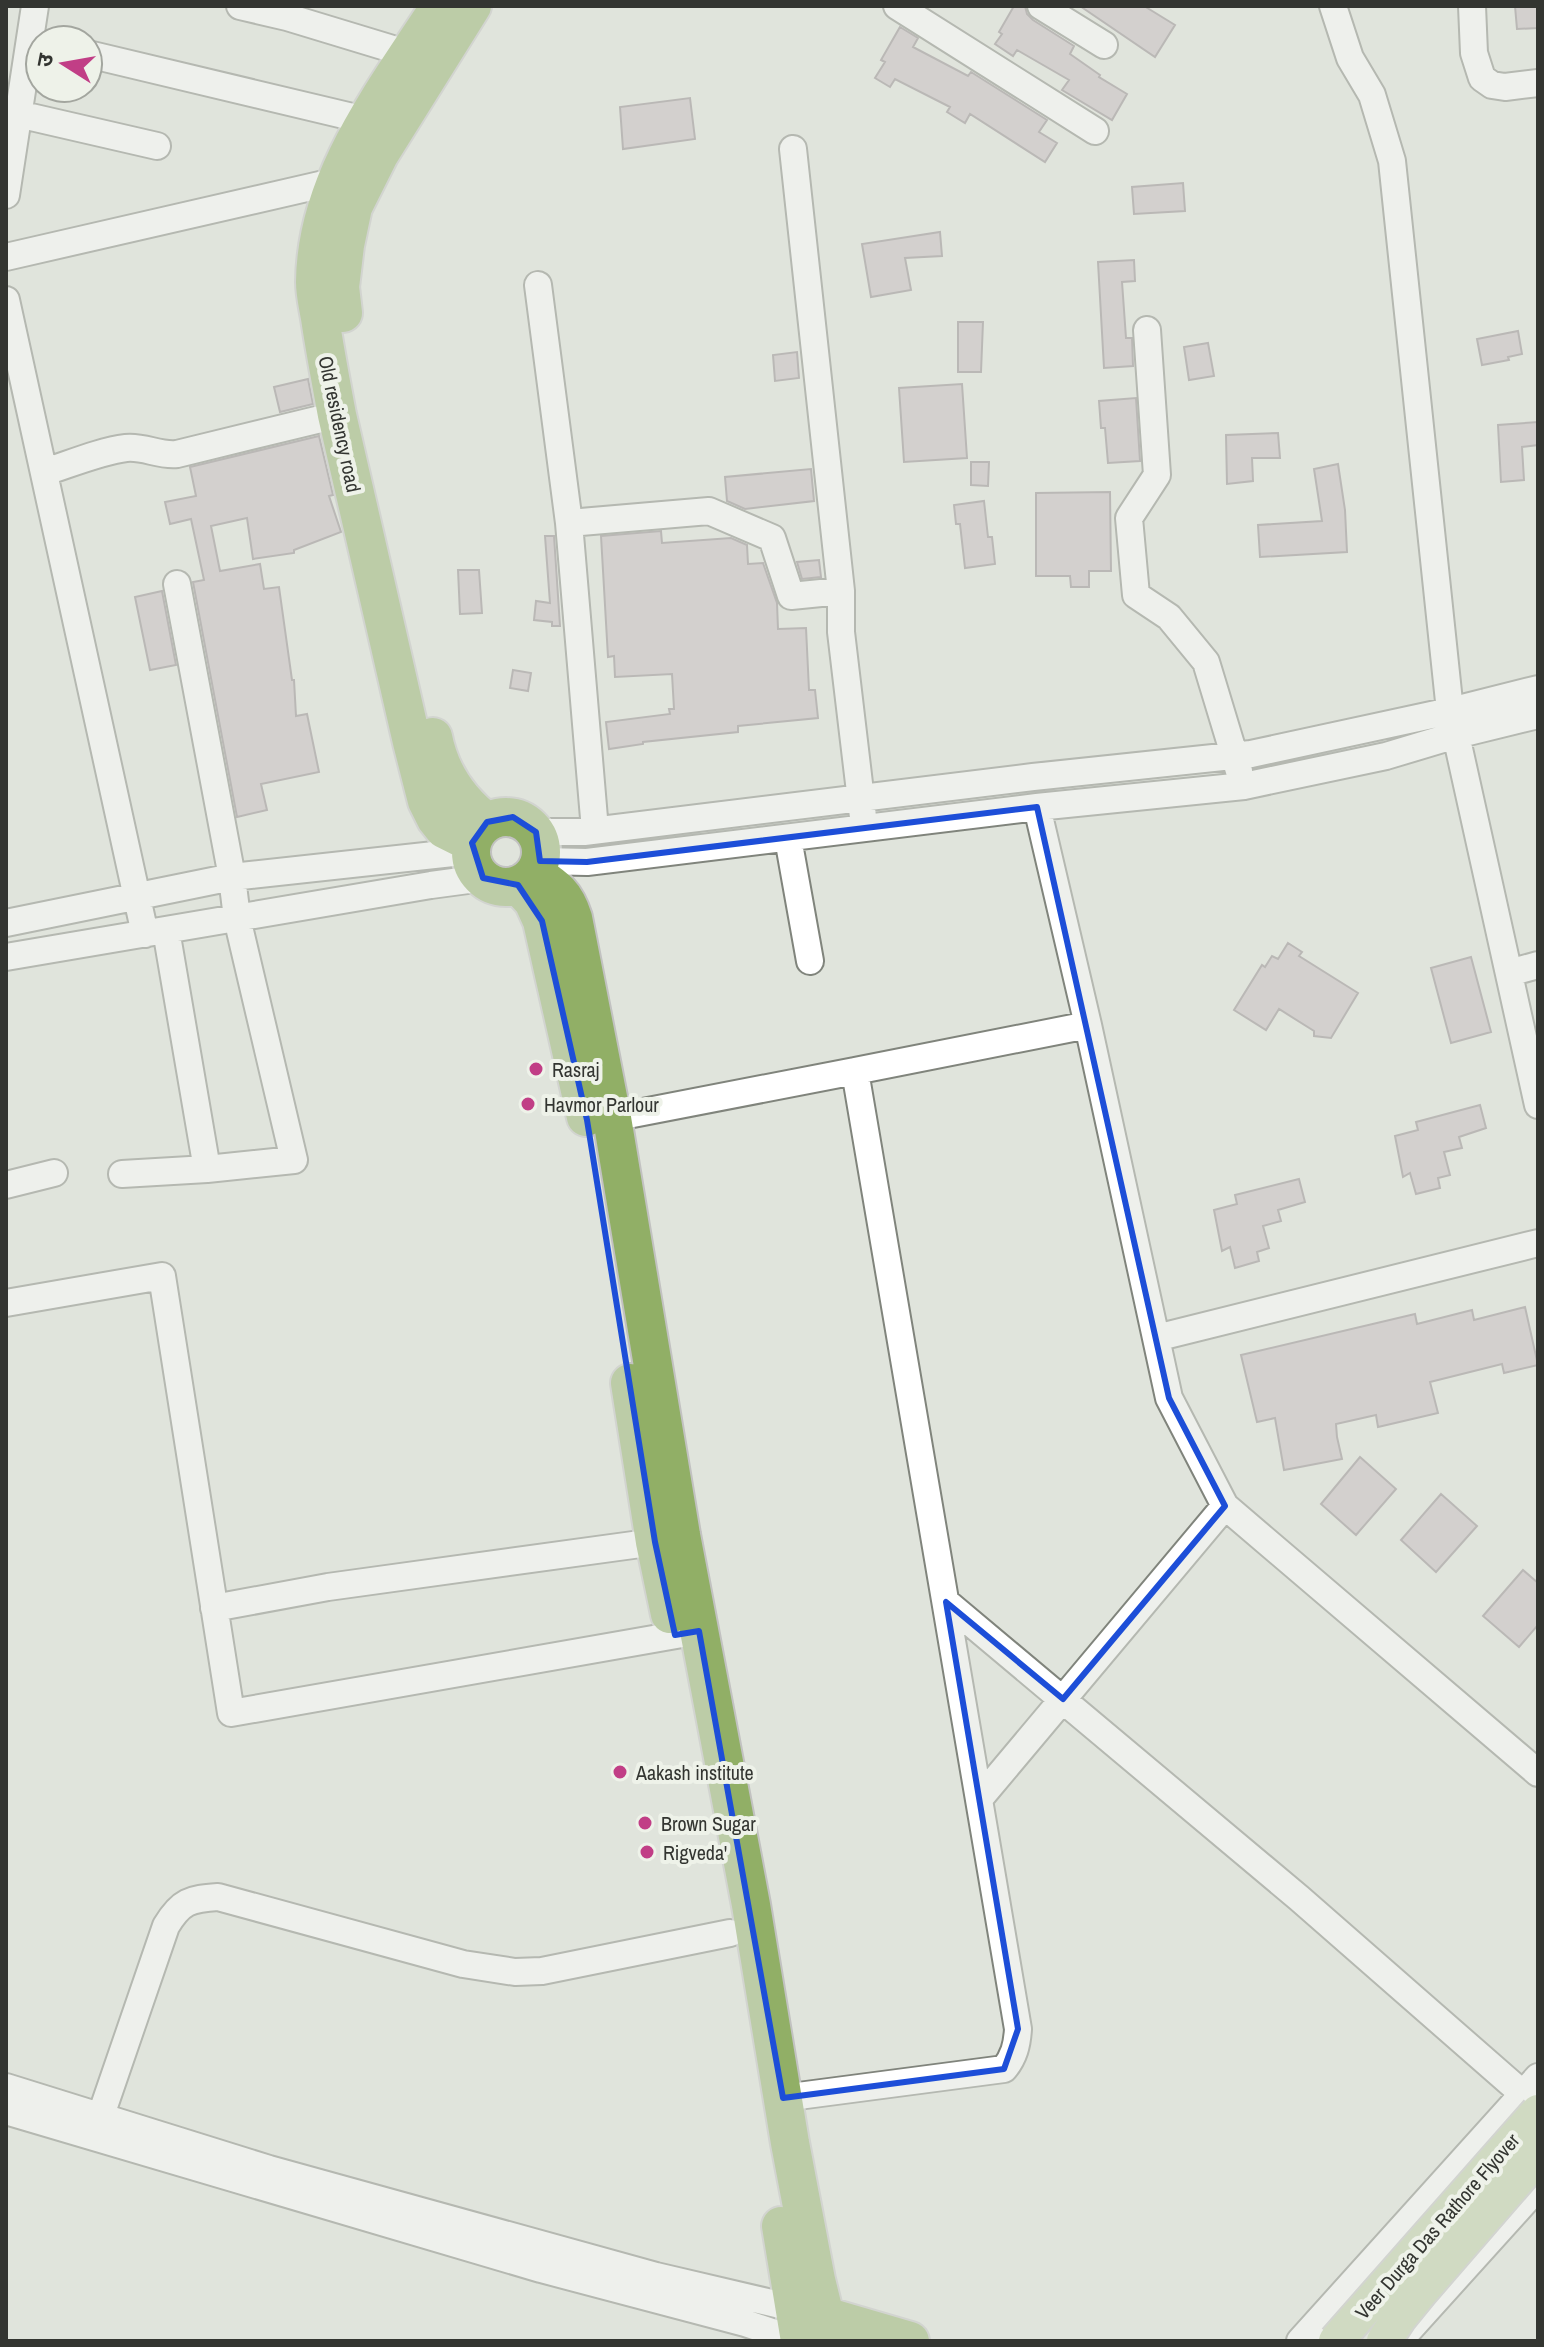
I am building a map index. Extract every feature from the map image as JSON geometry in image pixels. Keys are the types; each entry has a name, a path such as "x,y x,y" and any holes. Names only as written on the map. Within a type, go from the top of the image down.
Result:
{"highway":[{"name":"Old residency road","path":"440,6 365,120 337,181 318,240 314,284 337,415 427,801 444,829 505,856"},
{"name":"Old residency road","path":"472,6 379,155 353,207 340,287 349,360 435,750 456,792 505,856"},
{"path":"505,856 561,893 568,903 612,1118 730,1933 773,2173 809,2329"},
{"path":"505,856 542,921 587,1120 655,1542 687,1633 751,1905 792,2157 809,2329"},
{"path":"809,2329 910,2341"}],"main road":[{"name":"Veer Durga Das Rathore Flyover","path":"1336,2341 1533,2094"},
{"name":"Veer Durga Das Rathore Flyover","path":"1384,2341 1421,2291 1538,2156"}],"street":[{"path":"240,6 409,54"},
{"path":"897,6 1095,131"},
{"path":"1041,6 1104,45"},
{"path":"1333,6 1350,58 1372,95 1392,161 1453,723 1538,1105"},
{"path":"1472,6 1474,53 1482,78 1492,85 1505,87 1538,83"},
{"path":"104,58 365,120"},
{"path":"6,195 24,89"},
{"path":"18,114 157,146"},
{"path":"793,149 841,591 841,632 865,829"},
{"path":"6,257 337,181"},
{"path":"538,285 569,523 595,830"},
{"path":"6,300 136,895 156,932 207,1169"},
{"path":"1147,330 1157,475 1129,518 1136,595 1169,617 1206,662 1244,786"},
{"path":"45,472 121,449 139,448 160,454 177,454 337,415"},
{"path":"569,523 709,511 772,538 791,596 841,591"},
{"path":"122,1174 294,1160 237,918 177,584"},
{"path":"6,923 232,877 505,856 587,862 1037,807 1244,786 1386,756 1453,723 1538,689"},
{"path":"6,957 237,918 505,856 566,833 1235,756 1453,723 1538,715"},
{"path":"1037,807 1169,1398 1225,1506 1538,1773"},
{"path":"788,838 810,961"},
{"path":"1509,973 1538,965"},
{"path":"612,1118 1088,1025"},
{"path":"783,2098 1004,2069 1017,2047 1018,2029 980,1798 855,1071"},
{"path":"6,1185 54,1173"},
{"path":"1156,1338 1538,1243"},
{"path":"6,1303 162,1276 231,1713 687,1633"},
{"path":"980,1798 1225,1506"},
{"path":"214,1608 328,1587 655,1542"},
{"path":"946,1602 1533,2094 1466,2156 1300,2341"},
{"path":"100,2118 166,1926 176,1910 192,1899 218,1897 463,1964 515,1972 542,1971 730,1933"},
{"path":"6,2087 269,2169 656,2276 809,2329"},
{"path":"6,2111 512,2261 745,2323 809,2329"},
{"path":"1466,2156 1528,2212"},
{"path":"1399,2341 1528,2212 1538,2187"}],"highlighted area":[{"path":"1037,807 1169,1398 1225,1506 1063,1699 946,1602 1018,2029 1004,2069 783,2098 699,1631 675,1635 655,1542 587,1120 542,921 518,885 483,878 472,843 487,822 513,817 536,832 540,861 587,862"}],"building":[{"path":"1014,6 1025,6 1033,20 1074,46 1070,54 1127,94 1112,120 1062,90 1069,80 1017,50 1013,56 995,44"},
{"path":"1080,6 1144,6 1175,25 1155,57"},
{"path":"1515,6 1538,6 1538,28 1517,29"},
{"path":"900,27 918,38 913,47 968,76 971,72 1047,120 1039,132 1057,143 1045,162 970,114 965,123 947,112 950,107 895,79 890,87 875,78 885,62 881,60"},
{"path":"690,98 695,139 623,149 620,107"},
{"path":"1183,183 1185,211 1134,214 1132,187"},
{"path":"940,232 942,256 905,258 911,290 871,297 862,244"},
{"path":"1134,260 1135,281 1122,282 1126,338 1132,338 1133,366 1104,368 1098,262"},
{"path":"958,322 983,322 981,372 958,372"},
{"path":"1518,331 1522,354 1482,365 1477,339"},
{"path":"1208,343 1214,376 1189,380 1184,347"},
{"path":"797,352 799,378 775,381 773,355"},
{"path":"308,379 313,404 280,412 274,387"},
{"path":"962,384 967,458 904,462 899,388"},
{"path":"1136,398 1140,461 1108,463 1099,401"},
{"path":"1538,422 1538,445 1522,447 1524,480 1501,482 1498,425"},
{"path":"1278,433 1280,458 1252,458 1253,481 1227,484 1226,435"},
{"path":"319,436 333,495 329,496 341,532 294,550 294,553 253,559 247,518 211,526 220,571 260,564 264,589 279,587 294,680 296,716 307,714 319,772 261,784 267,810 237,817 193,582 204,580 191,519 170,524 165,502 196,496 190,467"},
{"path":"971,462 989,462 988,486 971,485"},
{"path":"1338,464 1347,552 1260,557 1258,525 1322,521 1314,469"},
{"path":"811,469 814,501 745,509 727,501 725,477"},
{"path":"1110,492 1111,571 1089,571 1089,587 1071,587 1070,576 1036,576 1036,493"},
{"path":"984,501 995,564 965,568 960,524 956,524 954,505"},
{"path":"661,531 662,543 731,538 747,545 748,564 763,563 777,603 778,629 806,628 809,690 815,690 818,718 738,726 738,732 643,742 609,749 606,722 670,714 669,709 674,709 672,674 615,677 614,656 608,657 601,536"},
{"path":"545,536 554,536 560,626 534,620 536,601 550,603"},
{"path":"819,560 821,577 802,579 797,562"},
{"path":"458,570 479,570 482,613 460,614"},
{"path":"162,591 176,665 150,670 135,597"},
{"path":"513,670 531,673 528,691 510,688"},
{"path":"1288,943 1302,952 1299,956 1358,993 1331,1038 1314,1036 1314,1031 1279,1009 1266,1030 1234,1010 1262,965 1265,967 1272,956 1278,959"},
{"path":"1471,957 1491,1032 1451,1043 1431,968"},
{"path":"1480,1105 1486,1128 1459,1137 1462,1148 1444,1152 1450,1175 1438,1178 1440,1188 1416,1194 1410,1173 1403,1177 1395,1136 1418,1130 1416,1122"},
{"path":"1299,1179 1305,1202 1278,1210 1281,1221 1263,1226 1269,1248 1257,1252 1259,1261 1235,1268 1230,1247 1222,1251 1214,1210 1237,1204 1235,1195"},
{"path":"1525,1307 1538,1365 1504,1373 1502,1364 1430,1382 1438,1413 1378,1427 1376,1415 1336,1424 1342,1459 1284,1470 1275,1418 1257,1422 1241,1355 1415,1314 1417,1324 1472,1310 1474,1320"},
{"path":"1360,1457 1396,1489 1356,1535 1321,1504"},
{"path":"1441,1494 1477,1526 1436,1572 1401,1540"},
{"path":"1523,1570 1538,1583 1538,1625 1519,1647 1483,1616"}],"place":[{"name":"Rasraj","path":"536,1069"},
{"name":"Havmor Parlour","path":"528,1104"},
{"name":"Aakash institute","path":"620,1772"},
{"name":"Brown Sugar","path":"645,1823"},
{"name":"Rigveda'","path":"647,1852"}]}
